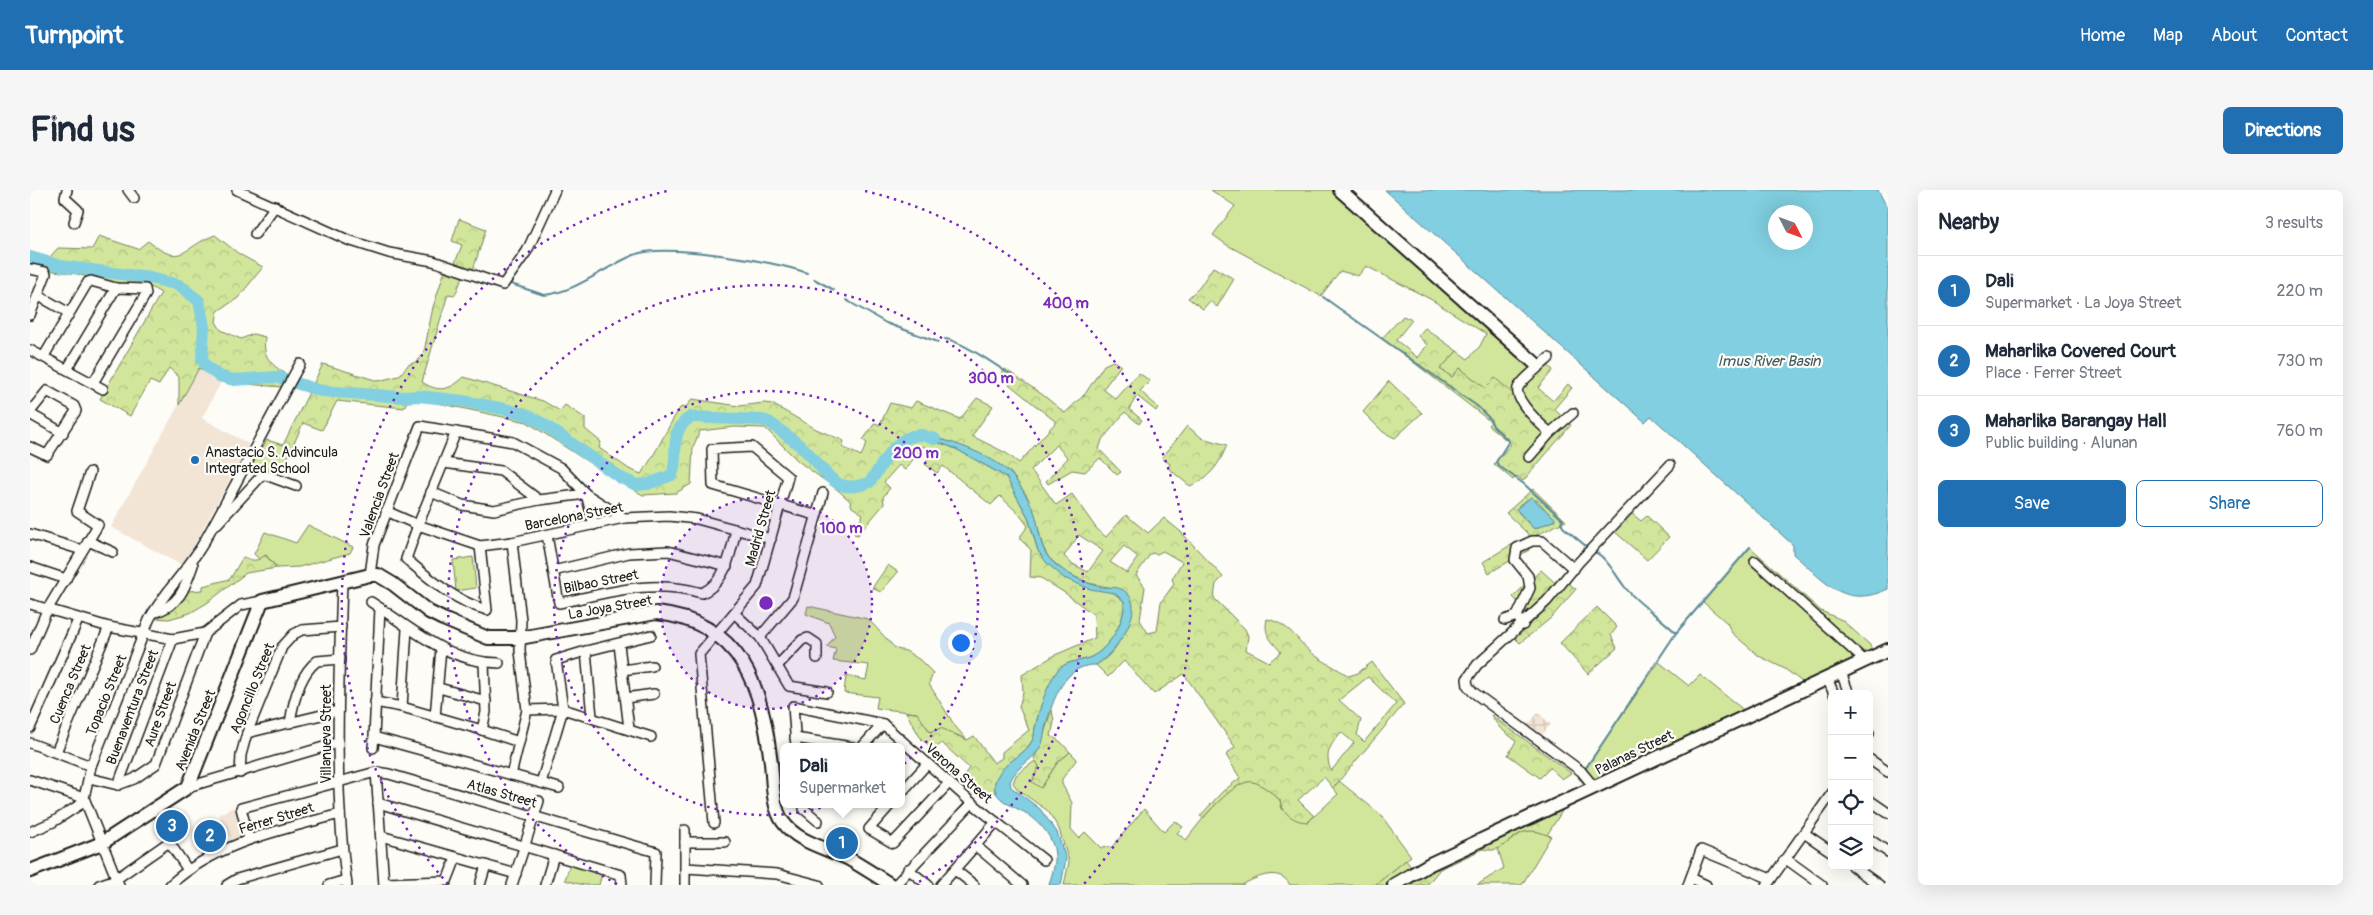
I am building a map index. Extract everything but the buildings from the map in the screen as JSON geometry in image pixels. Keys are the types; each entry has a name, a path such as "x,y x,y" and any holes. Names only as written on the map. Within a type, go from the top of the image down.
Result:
{"street":[{"path":"67,190 65,198 78,210 74,222"},
{"path":"128,190 134,198"},
{"path":"237,190 348,240 389,253 433,261 503,285 527,251 556,190"},
{"path":"1340,190 1536,365"},
{"path":"255,234 275,206"},
{"path":"30,269 46,273 40,296 30,315"},
{"path":"44,356 90,281 116,288 142,288 146,294 93,383"},
{"path":"68,368 116,288"},
{"path":"40,296 69,313"},
{"path":"30,350 68,368 103,389"},
{"path":"1550,358 1518,388 1518,393 1527,409 1550,433"},
{"name":"Topacio Street","path":"84,800 92,766 153,613 170,588 185,572 204,542 300,364"},
{"path":"30,447 47,455 63,434 76,411 74,406 46,391 30,413 63,434"},
{"path":"1529,456 1550,433 1573,413"},
{"name":"Valencia Street","path":"370,575 374,545 420,426 456,432"},
{"path":"480,546 486,610 437,585 406,559 456,432 513,442 560,468 586,494 624,518"},
{"name":"Madrid Street","path":"714,823 699,654 757,586 771,538 780,506 788,477 752,447 712,449 713,485 780,506"},
{"path":"444,463 500,471 539,500"},
{"path":"1595,788 1582,771 1472,692 1468,686 1467,679 1477,665 1523,625 1547,601 1670,465"},
{"path":"30,650 48,610 98,522 77,511 90,472"},
{"path":"153,613 173,605 183,594 194,564 214,529 258,478 263,474 269,475 296,486"},
{"path":"431,492 462,505 494,510 539,500 586,494"},
{"path":"760,637 793,598 815,515 823,493"},
{"path":"586,494 594,525"},
{"path":"780,506 815,515"},
{"name":"Barcelona Street","path":"386,511 418,525 480,546 512,542 624,518 669,516 697,519 771,538"},
{"name":"Bilbao Street","path":"548,535 559,603 642,586 681,587 702,593 710,590 727,566 736,529"},
{"path":"30,534 82,550"},
{"path":"88,541 113,552"},
{"path":"1504,620 1517,616 1530,588 1528,576 1515,560 1517,548 1532,541 1542,541 1574,569"},
{"path":"511,775 527,710 520,638 521,620 512,542"},
{"path":"553,571 629,553 668,551 727,566"},
{"path":"1756,561 1865,661"},
{"path":"30,567 66,579"},
{"path":"30,604 78,620 173,638 205,633 241,605 370,575"},
{"name":"La Joya Street","path":"370,575 378,575 386,580 429,612 459,628 488,638 520,638 656,613 677,615 704,625 716,634 740,659 750,675 761,702 767,726 775,799 782,821 792,832 802,838 850,860 893,885"},
{"name":"Villanueva Street","path":"342,582 337,743 342,849 346,883"},
{"name":"Avenida Street","path":"30,871 102,843 188,788 262,601"},
{"path":"371,602 407,629 441,648 484,663 499,663"},
{"path":"373,748 380,608"},
{"path":"734,613 760,637 789,686 827,692"},
{"path":"1517,616 1523,625"},
{"path":"30,728 78,620"},
{"name":"Cuenca Street","path":"56,752 109,627"},
{"name":"Agoncillo Street","path":"240,773 241,755 247,733 282,647 294,634 309,627 341,627"},
{"path":"402,707 407,629"},
{"name":"Aure Street","path":"118,784 134,779 156,764 205,633"},
{"path":"541,783 563,708 556,660 652,635"},
{"name":"Buenaventura Street","path":"118,784 173,638"},
{"path":"778,665 802,640 808,638 817,644 817,658"},
{"path":"619,644 629,729"},
{"path":"436,717 441,648"},
{"name":"Palanas Street","path":"1394,885 1430,864 1888,650"},
{"path":"586,651 592,717"},
{"path":"290,723 292,709 305,674 311,665 323,659 340,660"},
{"path":"482,730 486,701 484,663"},
{"path":"622,670 652,666"},
{"path":"1841,672 1848,690"},
{"path":"1827,678 1832,690"},
{"path":"439,688 486,701"},
{"path":"625,698 654,694"},
{"path":"375,702 402,707 520,742"},
{"path":"796,742 793,706 883,724"},
{"path":"527,710 563,708 650,737"},
{"path":"247,733 338,711"},
{"path":"866,743 883,724"},
{"name":"Verona Street","path":"883,724 900,743"},
{"path":"374,737 559,788"},
{"path":"30,743 92,766"},
{"path":"188,788 337,743"},
{"name":"Verona Street","path":"905,748 927,764 972,803 1044,860"},
{"path":"1873,762 1888,772"},
{"path":"905,789 927,764"},
{"path":"376,772 384,884 447,881 456,858"},
{"name":"Atlas Street","path":"249,839 241,808 376,772 389,774 656,852 655,885"},
{"path":"89,778 118,784"},
{"path":"31,781 84,800 117,882"},
{"path":"887,808 869,828 893,843 950,783"},
{"path":"1706,885 1689,881 1701,850 1769,882 1828,799"},
{"path":"30,832 53,822 84,800"},
{"path":"512,885 539,801"},
{"path":"893,885 972,803"},
{"path":"1873,803 1888,813"},
{"path":"378,804 621,875 622,885"},
{"path":"1823,806 1828,809"},
{"path":"804,808 818,821"},
{"name":"Ferrer Street","path":"170,885 188,870 215,854 249,839 340,814"},
{"path":"941,885 996,822"},
{"path":"685,830 685,885"},
{"path":"1804,832 1828,849"},
{"path":"381,836 516,874"},
{"path":"99,885 117,882 169,842 188,870"},
{"path":"685,842 725,842"},
{"path":"1873,842 1888,852"},
{"path":"976,846 1022,885"},
{"path":"227,885 237,880 342,849"},
{"path":"545,885 554,855"},
{"path":"1786,859 1810,882 1822,885"},
{"path":"480,885 486,865"},
{"path":"686,868 777,874 819,885"},
{"path":"908,869 928,885"},
{"path":"955,870 974,885"},
{"path":"1858,870 1879,885"},
{"path":"329,885 346,883"}],"shaded area":[{"name":"Anastacio S. Advincula Integrated School","path":"199,368 221,382 202,418 249,444 183,566 111,527"},
{"path":"1538,713 1551,724 1540,737 1527,726"},
{"path":"234,807 248,837 233,844 219,814"}],"green space":[{"path":"1211,190 1351,190 1547,365 1517,397 1485,389 1460,368 1452,377 1440,369 1457,351 1468,359 1480,346 1486,334 1432,300 1366,266 1358,276 1340,271 1321,296 1227,245 1213,235 1235,206"},
{"path":"459,219 486,229 473,270 463,276 455,295 448,294 422,382 439,389 454,385 464,377 543,401 560,411 565,405 585,418 585,429 601,442 599,448 629,469 641,474 680,408 687,406 692,399 739,406 772,404 816,429 844,441 842,447 861,456 867,443 863,440 875,423 880,425 890,403 911,408 916,401 960,419 977,398 993,406 972,436 1006,453 1019,463 1056,422 1010,385 1001,375 1005,369 1043,395 1065,413 1085,394 1104,365 1113,361 1121,365 1103,389 1116,399 1139,373 1150,381 1140,391 1158,407 1156,411 1137,396 1129,409 1142,420 1139,424 1125,412 1102,440 1099,449 1121,472 1117,475 1100,458 1085,472 1072,470 1048,484 1046,481 1068,458 1056,445 1031,470 1056,505 1072,494 1096,528 1106,537 1126,515 1148,533 1164,518 1181,532 1223,577 1216,584 1214,598 1245,629 1248,636 1246,650 1269,662 1281,652 1267,634 1266,629 1267,619 1276,622 1289,630 1316,656 1349,676 1358,673 1372,662 1404,704 1333,788 1324,777 1298,800 1314,816 1308,822 1303,822 1290,816 1283,809 1280,800 1264,787 1253,782 1247,782 1233,789 1203,818 1200,816 1222,792 1240,778 1226,755 1235,747 1184,674 1154,694 1124,661 1108,677 1096,665 1111,653 1121,639 1131,604 1113,588 1088,583 1065,572 1049,558 1043,547 1034,513 1027,496 1011,473 975,452 929,436 922,436 956,449 1006,477 1028,517 1038,551 1064,578 1114,593 1124,601 1124,609 1119,625 1104,648 1091,657 1064,665 1057,672 1044,699 1036,722 1033,739 1022,753 1003,769 996,783 995,792 983,797 982,791 965,774 969,768 942,743 934,749 921,739 906,712 917,713 930,732 941,728 967,740 974,736 994,763 1002,758 1002,752 1029,730 1019,707 1023,692 1022,675 1055,655 1095,638 1094,615 1041,578 1030,577 1031,550 1019,538 1028,526 1019,514 1000,496 991,505 943,466 937,473 925,464 931,453 923,446 905,470 899,465 884,482 890,488 883,497 884,504 858,535 854,534 863,514 852,507 850,501 839,491 798,461 765,428 734,427 700,431 693,447 691,484 676,493 643,495 614,479 527,422 409,397 404,408 337,401 322,430 303,423 280,475 252,465 267,440 283,445 323,364 378,381 399,376 408,365 418,361 424,352 433,307 448,261 455,263 462,245 452,241","holes":["1079,535 1103,551 1088,572 1071,563 1064,556","1124,546 1138,557 1127,573 1110,562","1163,551 1182,562 1172,579 1174,584 1161,602 1157,631 1148,633 1140,620 1145,587 1136,575 1151,553 1157,554","1368,677 1396,704 1364,742 1357,735 1361,720 1339,700","1341,732 1354,743 1331,771 1328,754"]},
{"path":"215,235 239,254 263,267 238,298 218,311 216,322 221,330 241,339 253,334 265,337 265,350 269,360 288,375 282,387 221,382 199,368 179,405 179,377 169,368 159,385 150,381 130,416 100,399 161,293 149,286 115,285 77,274 39,269 58,248 92,249 99,236 138,249 148,241 169,254 176,255"},
{"path":"1213,267 1234,279 1217,307 1210,301 1203,309 1188,298 1199,288"},
{"path":"1403,316 1412,320 1396,340 1418,358 1427,345 1418,336 1425,328 1457,351 1440,369 1452,377 1460,368 1485,388 1495,378 1516,396 1547,365 1553,370 1538,388 1553,401 1568,384 1572,388 1554,409 1571,425 1523,481 1517,476 1513,480 1494,464 1511,444 1488,425 1491,422 1382,338"},
{"path":"1389,381 1422,413 1395,438 1383,432 1363,412"},
{"path":"1187,426 1202,438 1227,445 1221,459 1213,470 1203,479 1190,486 1168,468 1170,464 1162,458"},
{"path":"1533,489 1566,521 1531,537 1506,513","holes":["1527,500 1537,500 1555,520 1534,529 1518,512 1519,505"]},
{"path":"1631,513 1641,521 1647,516 1669,537 1647,560 1614,531"},
{"path":"308,525 353,547 350,553 299,567 277,568 266,555 260,560 254,554 265,532 296,543"},
{"path":"1523,540 1529,550 1489,573 1483,562"},
{"path":"1750,547 1821,611 1842,620 1870,645 1871,654 1806,685 1785,669 1759,656 1732,633 1727,623 1703,602"},
{"path":"265,555 277,568 246,573 207,603 190,613 169,619 153,618 163,606 175,609 188,591 203,590 203,586 230,579 243,557 255,560"},
{"path":"473,557 476,588 456,591 453,560"},
{"path":"888,565 898,572 881,592 872,588"},
{"path":"1541,570 1562,589 1568,583 1576,589 1551,618 1520,643 1514,637 1533,618 1513,597"},
{"path":"808,606 868,619 896,649 906,651 920,660 933,673 929,684 955,726 967,740 957,735 930,732 917,713 876,708 878,697 844,693 846,676 866,680 869,665 833,661 836,649 827,647 835,636 829,623 806,614"},
{"path":"1597,607 1617,627 1611,635 1617,648 1588,674 1560,643"},
{"path":"1659,662 1689,686 1700,675 1746,712 1653,753 1587,786 1578,778"},
{"path":"1052,710 1054,722 1051,736 1061,742 1070,752 1057,763 1041,788 1032,782 1039,766 1034,758 1040,747"},
{"path":"1491,715 1571,773 1562,779 1550,768 1540,778 1508,755 1516,741 1499,727"},
{"path":"1070,752 1077,759 1062,779 1062,784 1072,803 1071,829 1079,838 1085,832 1101,848 1112,847 1144,809 1164,832 1175,821 1183,827 1177,833 1186,840 1217,803 1237,786 1246,782 1255,782 1261,785 1280,800 1282,809 1308,822 1338,794 1333,788 1339,781 1380,814 1411,856 1375,885 1290,885 1286,879 1280,876 1268,875 1261,876 1242,885 1064,885 1069,862 1059,829 1048,811 1018,790 1013,783 1016,775 1035,761 1039,765 1041,788 1057,763"},
{"path":"1564,808 1547,835 1535,831 1526,832 1499,848 1492,850 1483,849 1440,869 1427,885 1407,885 1428,873"},
{"path":"1534,830 1551,836 1522,885 1477,885 1504,868 1498,849 1523,832"},
{"path":"1406,860 1412,869 1388,885 1375,885"},
{"path":"570,864 602,874 599,885 583,885 565,880"}],"water":[{"name":"Imus River Basin","path":"1385,190 1878,190 1888,209 1888,589 1872,595 1859,596 1836,590 1825,582 1793,554 1793,545 1651,416 1645,422"},
{"path":"920,435 967,448 1002,466 1020,485 1030,502 1036,517 1045,553 1049,558 1066,572 1087,583 1101,587 1121,589 1131,598 1133,607 1131,619 1119,641 1103,660 1096,665 1085,666 1076,670 1068,677 1052,705 1039,750 1017,771 1010,782 1011,787 1040,809 1057,832 1066,859 1061,885 1049,885 1055,855 1052,843 1046,832 1029,815 1004,801 995,791 995,785 997,777 1005,766 1030,745 1043,698 1057,671 1069,663 1091,657 1104,648 1119,625 1124,609 1124,601 1114,593 1090,589 1064,578 1046,562 1038,551 1028,517 1006,477 956,449"},
{"path":"1531,497 1555,520 1534,529 1516,509"}],"waterway":[{"path":"508,283 544,295 556,293 579,284 634,255 669,251 694,252 747,259 771,263 807,273"},
{"path":"30,257 61,266 150,278 179,285 199,301 204,327 202,360 207,367 219,376 234,380 277,377 321,391 403,397 419,396 463,401 509,410 527,415 542,423 621,478 637,485 648,484 672,475 679,429 691,417 762,420 769,422 806,451 833,480 848,486 858,486 870,482 896,446 910,437 923,435 935,439"},
{"path":"814,279 834,290"},
{"path":"1323,297 1477,406 1490,419 1493,426 1509,441 1496,462 1499,466 1524,484 1563,520 1561,522 1563,527 1587,547"},
{"path":"846,300 886,323 938,342"},
{"path":"945,339 960,344 1012,376"},
{"path":"1584,771 1676,633 1750,547"},
{"path":"1594,552 1606,561 1636,599 1676,633"}],"place":[{"name":"Anastacio S. Advincula Integrated School","path":"195,460"},
{"name":"Maharlika Barangay Hall","path":"172,826"},
{"name":"Maharlika Covered Court","path":"210,836"},
{"name":"Dali","path":"842,843"}]}
